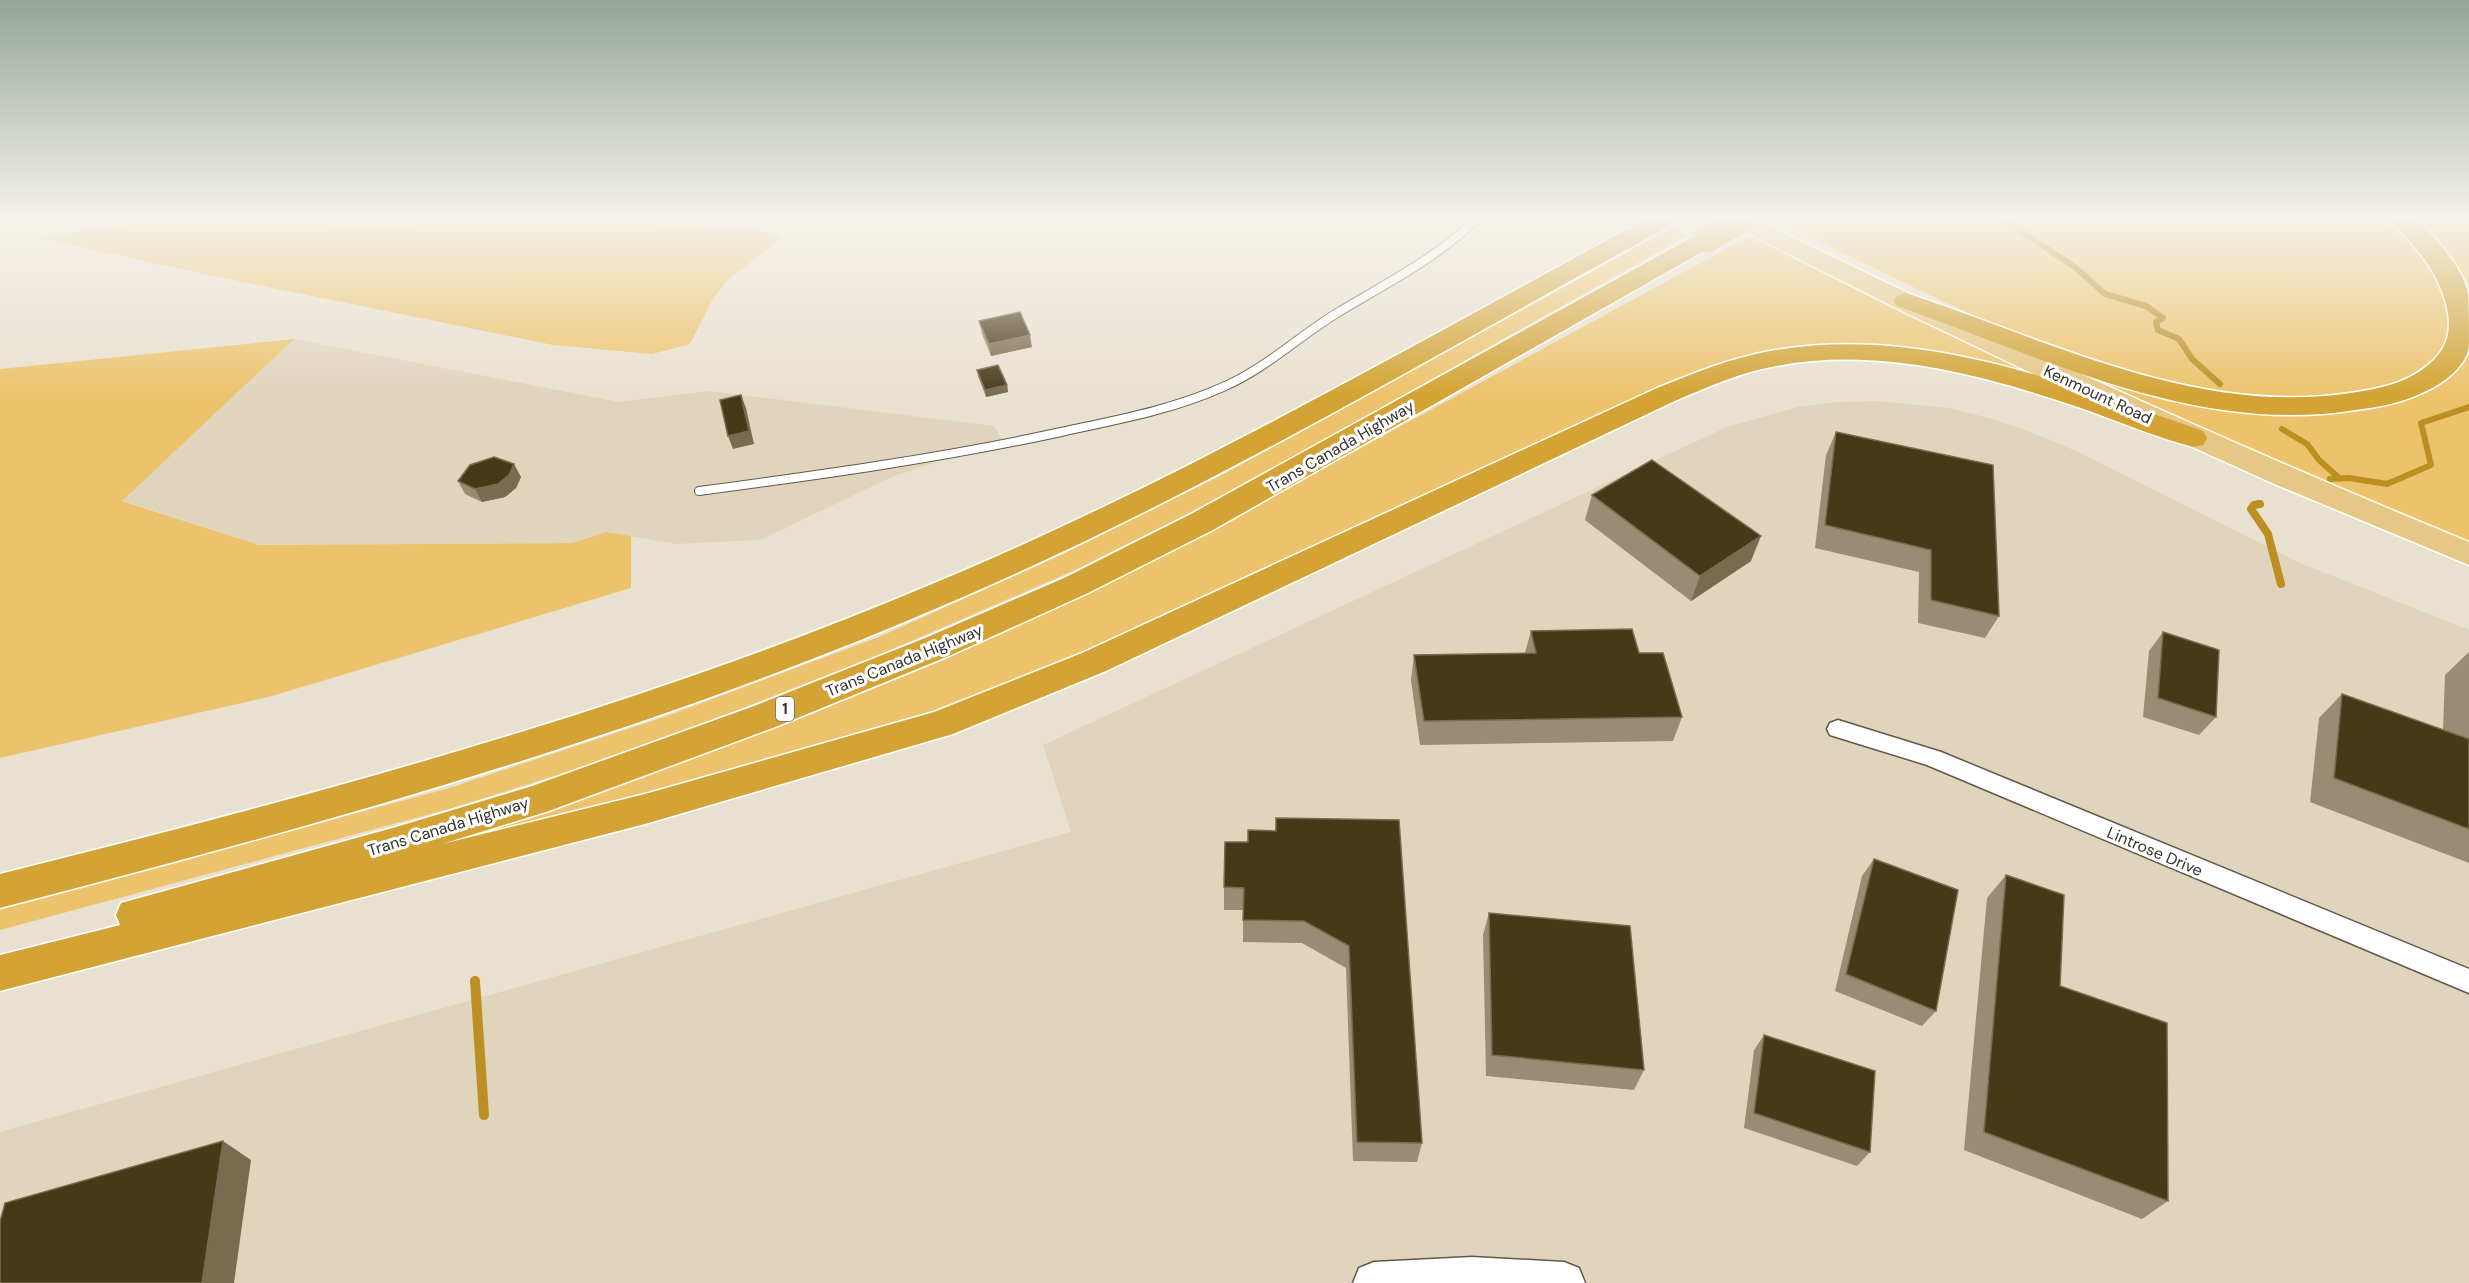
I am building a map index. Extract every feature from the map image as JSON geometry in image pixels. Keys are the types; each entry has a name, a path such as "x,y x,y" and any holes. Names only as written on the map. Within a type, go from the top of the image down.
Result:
{"highway":[{"path":"0,891 341,800 492,757 625,714 837,636 983,576 1133,505 1224,459 1554,277"},
{"name":"Trans Canada Highway","path":"0,952 396,843 536,800 766,716 937,647 1075,586 1223,512 1640,277"},
{"path":"1906,301 1956,316 2071,362 2160,388 2245,403 2311,407 2350,404 2401,393 2423,383 2441,370 2454,355 2462,339 2466,322 2463,301 2453,277"},
{"path":"0,973 645,809 941,724 1094,662 1667,394 1726,371 1758,362 1798,354 1845,351 1901,353 1947,360 2000,373 2193,438"}],"main road":[{"name":"Kenmount Road","path":"1857,277 2193,438 2469,554"}],"street":[{"name":"Lintrose Drive","path":"1838,729 1933,758 2469,981"},
{"path":"1374,1283 1472,1278 1564,1283"}],"lane":[{"path":"699,491 836,473 1008,443 1102,423 1195,398 1250,373 1315,327 1401,277"}],"shaded area":[{"path":"218,277 732,277 713,299 690,344 652,354 553,345"},
{"path":"1583,277 1613,277 1235,490 1073,571 886,652 676,734 561,774 449,809 0,930 0,909 446,789 667,716 879,637 1061,555 1218,477"},
{"path":"1675,277 1834,277 2055,385 1868,345 1816,347 1514,458 949,713 607,811 417,850 1241,513"},
{"path":"1893,277 2441,277 2454,334 2441,351 2426,364 2395,382 2378,388 2341,395 2270,400 2204,391 2140,376 2077,356 1955,307"},
{"path":"294,339 619,402 708,391 994,426 1002,440 894,476 760,540 676,544 606,532 572,543 259,545 122,500"},
{"path":"294,339 122,501 259,545 572,543 606,532 631,536 631,588 272,696 0,758 0,369"},
{"path":"2469,355 2469,541 2251,452 2053,362 2295,414 2318,414 2391,406 2414,398 2436,388 2454,374"},
{"path":"1879,401 1949,408 2031,432 2076,451 2300,563 2469,630 2469,1283 0,1283 0,1132 1071,832 1043,745 1727,427 1798,407 1837,402"}],"building":[{"path":"1020,312 1030,335 989,344 979,321"},
{"path":"998,365 1007,385 985,390 977,370"},
{"path":"741,395 749,431 728,436 720,400"},
{"path":"1836,432 1993,465 1999,616 1931,600 1931,550 1825,525"},
{"path":"494,457 514,464 509,475 498,484 475,489 458,481 470,465"},
{"path":"1652,460 1761,536 1700,576 1592,495"},
{"path":"1632,629 1639,653 1663,653 1682,717 1424,721 1414,655 1536,653 1531,631"},
{"path":"2163,632 2219,650 2216,717 2158,698"},
{"path":"2342,694 2469,739 2469,829 2334,778"},
{"path":"1276,818 1399,820 1422,1143 1357,1142 1349,946 1304,921 1243,920 1244,888 1224,887 1225,842 1248,842 1248,830 1276,831"},
{"path":"1874,859 1958,890 1936,1011 1846,974"},
{"path":"2006,875 2064,895 2060,986 2167,1023 2168,1201 1984,1132"},
{"path":"1489,913 1630,926 1644,1070 1492,1055"},
{"path":"1764,1035 1875,1071 1870,1152 1754,1113"},
{"path":"223,1141 202,1283 0,1283 0,1222 5,1203"}],"waterway":[{"path":"2086,277 2105,294 2146,306 2163,318 2156,322 2158,330 2179,339 2192,359 2220,384"},
{"path":"2330,479 2349,478 2387,484 2431,465 2421,423 2469,407"},
{"path":"2282,429 2307,444 2319,460 2338,477"},
{"path":"2260,504 2254,505 2251,509 2268,534 2281,584"},
{"path":"475,981 484,1115"}]}
